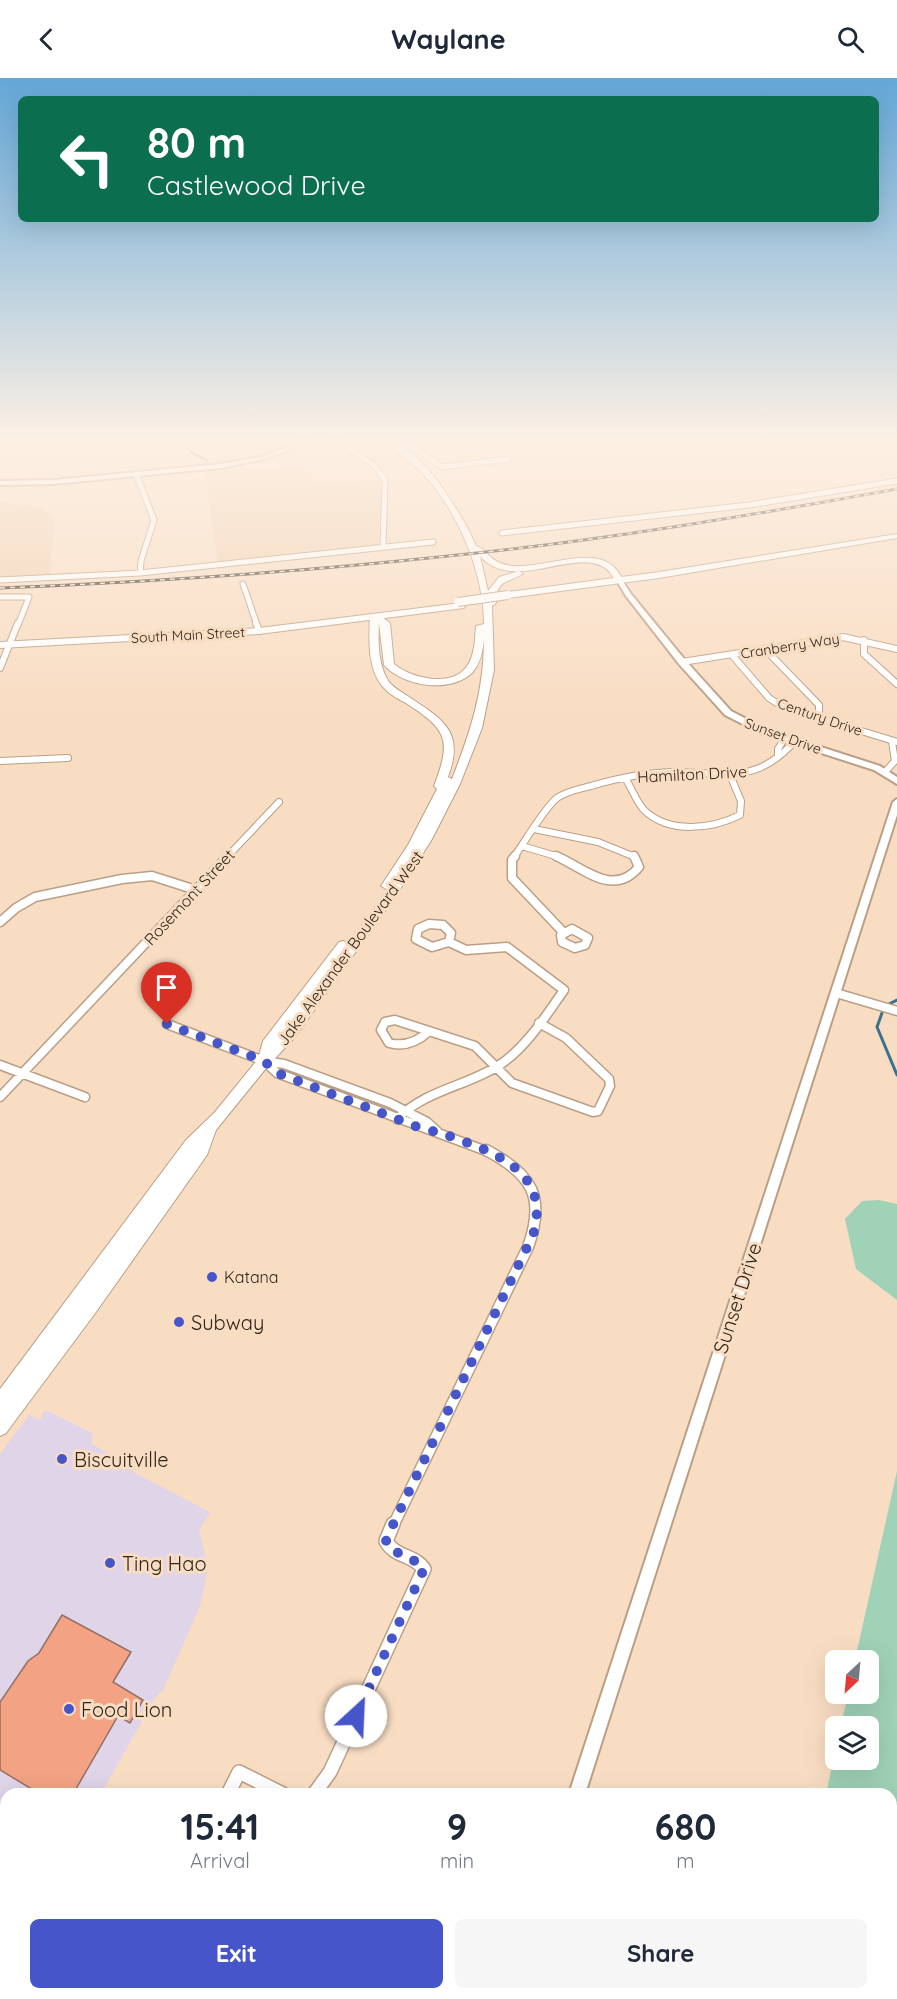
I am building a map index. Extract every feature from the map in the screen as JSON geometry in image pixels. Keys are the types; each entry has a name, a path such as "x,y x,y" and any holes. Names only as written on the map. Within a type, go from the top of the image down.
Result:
{"main road":[{"path":"459,531 465,543 477,586 485,626"},
{"path":"377,899 414,844 433,810 461,747 476,693 485,626 482,576 466,531"},
{"path":"468,531 482,558 494,566 514,570 578,561 591,562 609,568 620,581"},
{"name":"South Main Street","path":"5,644 259,631 612,585 620,581 897,536"},
{"path":"375,616 385,623 389,665 406,678 419,681 450,680 470,669 475,662 485,626 492,614 493,588 506,577 581,566 599,569 606,576 620,581"},
{"path":"375,616 377,667 380,677 387,686 441,724 451,742 448,765 431,802 387,877 377,899"},
{"name":"Jake Alexander Boulevard West","path":"0,1403 191,1144 208,1131 264,1061 279,1047 405,876 447,804 476,730 487,678 485,626"},
{"name":"Jake Alexander Boulevard West","path":"264,1061 268,1045 377,899"},
{"name":"Jake Alexander Boulevard West","path":"0,1427 202,1151 208,1131"}],"street":[{"path":"140,573 141,561 151,531"},
{"path":"383,531 383,546"},
{"path":"502,533 522,531"},
{"path":"0,580 140,573 433,542"},
{"name":"Sunset Drive","path":"620,581 628,595 682,662 728,713 756,729 885,772 897,781"},
{"path":"243,584 259,631"},
{"path":"0,597 29,597 5,644 0,668"},
{"name":"Cranberry Way","path":"682,662 843,637 897,649"},
{"path":"864,640 864,654 897,684"},
{"path":"765,649 819,705 819,718"},
{"name":"Century Drive","path":"732,655 775,703 894,742"},
{"path":"778,754 778,749 784,739"},
{"name":"Hamilton Drive","path":"563,932 512,878 512,860 555,799 568,792 625,777 661,773 730,775 756,770 778,754 785,752 794,742"},
{"path":"885,772 895,761 894,742"},
{"path":"0,760 68,758"},
{"path":"625,777 644,809 669,823 685,827 702,827 729,822 740,815 741,801 730,775"},
{"name":"Sunset Drive","path":"579,1788 819,1038 836,993 839,974 897,801"},
{"name":"Rosemont Street","path":"0,1097 279,802"},
{"path":"522,846 559,858 590,876 606,880 621,881 634,876 639,867 635,856 619,849 587,838 534,829"},
{"path":"0,922 16,908 35,897 138,876 164,878 196,890"},
{"path":"397,1119 403,1111 433,1092 496,1067 520,1047 564,990 507,947 466,950 449,942"},
{"path":"836,993 897,1011"},
{"path":"428,1032 400,1046 389,1043 381,1030 385,1022 395,1020 475,1046 512,1083 593,1112 598,1111 610,1086 605,1073 566,1038 539,1023"},
{"path":"167,1024 264,1061 284,1064 390,1103 427,1122 437,1131"},
{"path":"264,1061 277,1073 497,1154 521,1173 532,1191 537,1214 536,1226 388,1535 386,1541 390,1549 421,1564 424,1569 330,1772 318,1788"},
{"path":"0,1065 85,1098"},
{"path":"231,1788 239,1772 271,1788"}],"shaded area":[{"path":"0,531 54,531 49,579 0,580"},
{"path":"213,531 378,531 377,545 251,558 218,565"},
{"path":"48,1411 92,1433 92,1444 109,1454 117,1467 122,1462 135,1468 133,1472 210,1512 199,1530 208,1568 200,1606 163,1690 155,1698 104,1788 0,1788 0,1454 29,1415 41,1420 43,1412"}],"green space":[{"path":"879,1200 897,1204 897,1300 856,1269 845,1219 862,1201"},
{"path":"897,1471 897,1788 827,1788 831,1770 879,1770 879,1716 843,1716 846,1704 879,1704 879,1650 857,1650"}],"building":[{"name":"Food Lion","path":"62,1615 131,1652 113,1682 143,1700 130,1723 118,1716 76,1788 30,1788 0,1770 0,1702 28,1661 39,1653"}],"waterway":[{"path":"887,1005 897,1000"},
{"path":"882,1013 877,1027 897,1075"}],"railway":[{"path":"0,588 280,572 505,550 647,531"}],"place":[{"name":"Katana","path":"212,1277"},
{"name":"Subway","path":"179,1322"},
{"name":"Biscuitville","path":"62,1459"},
{"name":"Ting Hao","path":"110,1563"},
{"name":"Food Lion","path":"69,1709"}],"route":[{"path":"167,1024 264,1061 277,1073 423,1129 437,1131 497,1154 521,1173 528,1181 532,1191 537,1214 533,1235 388,1535 386,1541 390,1549 421,1564 424,1569 356,1716"}]}
